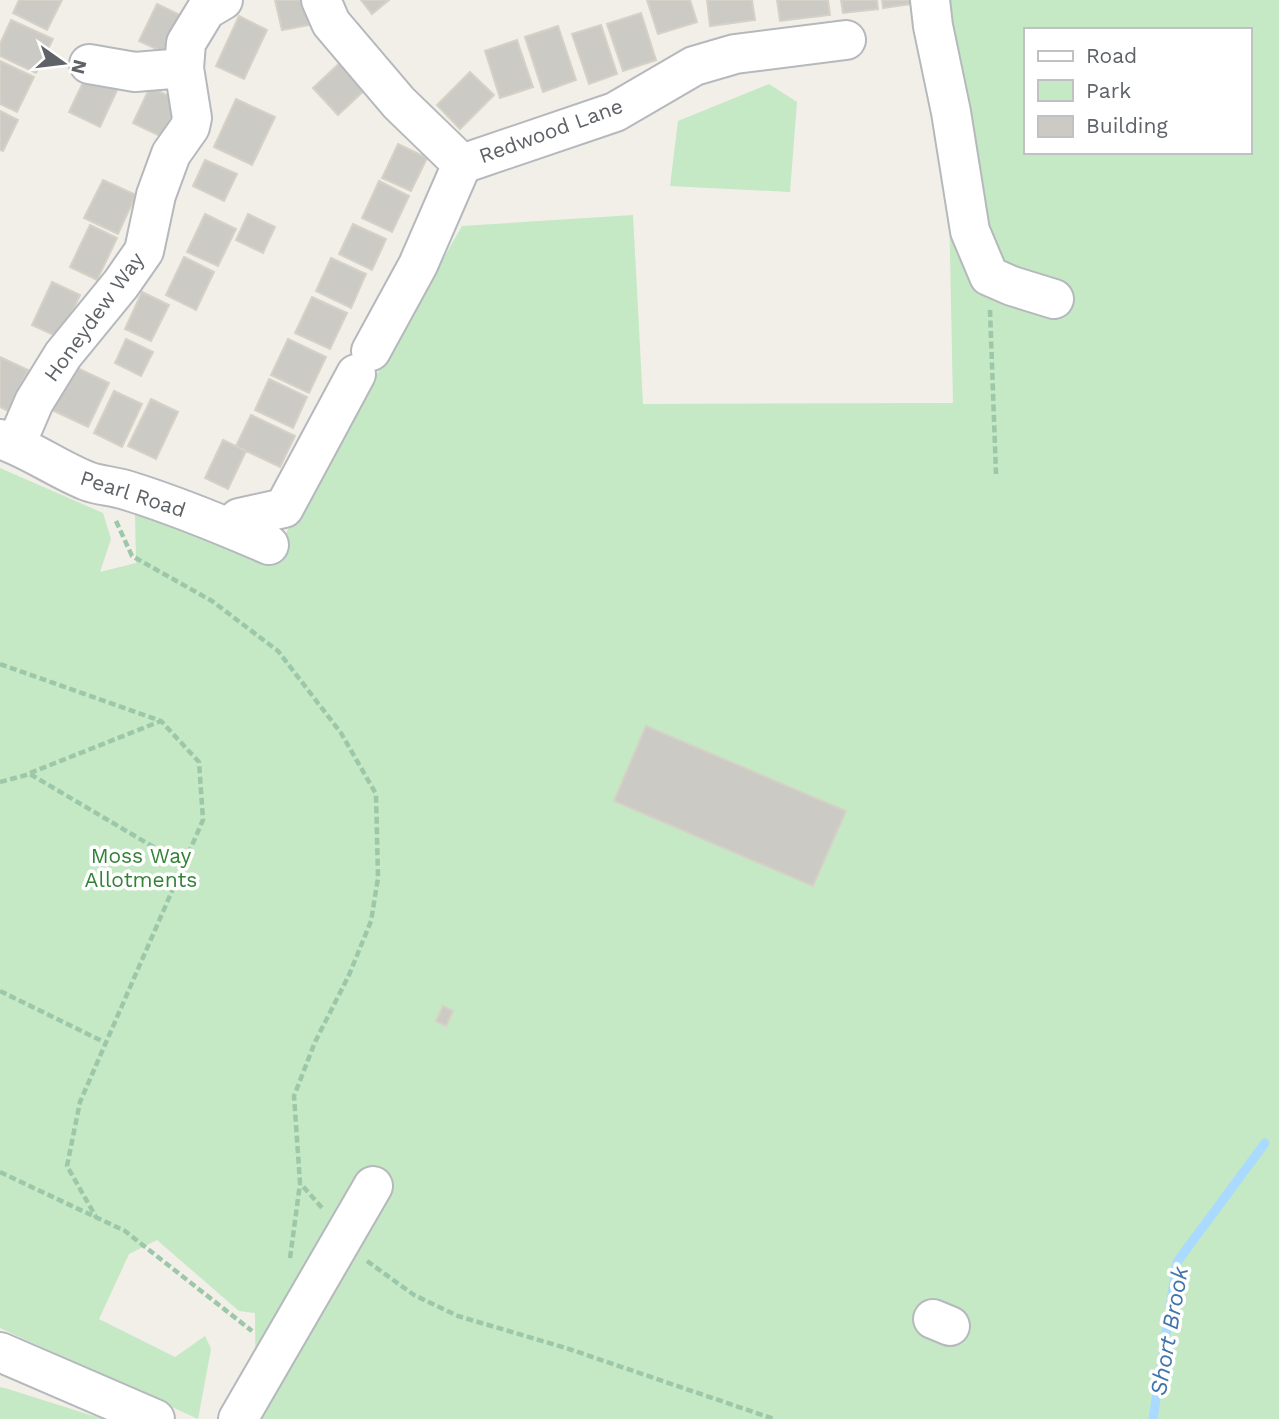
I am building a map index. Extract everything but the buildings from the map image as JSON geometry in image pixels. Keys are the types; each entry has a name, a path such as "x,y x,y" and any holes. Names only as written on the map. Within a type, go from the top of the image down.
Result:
{"street":[{"name":"Honeydew Way","path":"8,441 63,355 121,284 144,251 156,195 171,154 190,127 184,68 186,43 206,10 223,0"},
{"name":"Redwood Lane","path":"321,0 331,23 399,103 463,164 615,112 694,66 736,54 846,40"},
{"path":"930,0 970,231 989,276 1054,299"},
{"path":"89,64 135,72 184,68"},
{"path":"236,524 284,508 418,265 463,164"},
{"name":"Pearl Road","path":"8,441 56,468 89,482 125,489 236,524 269,545"},
{"path":"236,524 254,483"},
{"path":"237,1419 373,1186"},
{"path":"0,1352 155,1419"}],"path":[{"path":"989,276 996,474"},
{"path":"113,515 132,556 212,601 278,651 341,733 376,794 378,878 371,921 349,975 315,1042 294,1096 300,1183 363,1259 414,1295 458,1316 569,1349 774,1419"},
{"path":"0,664 161,721 199,762 203,820 80,1102 67,1166 96,1217"},
{"path":"0,782 30,774 161,721"},
{"path":"30,774 184,865"},
{"path":"0,991 106,1043"},
{"path":"0,1172 125,1231 277,1350"}],"green space":[{"name":"Moss Way Allotments","path":"945,0 1279,0 1279,1419 256,1419 255,1313 239,1311 157,1240 129,1254 99,1319 175,1357 205,1336 211,1349 198,1419 0,1328 0,468 103,513 111,539 100,572 136,563 135,512 274,554 462,226 633,215 643,404 953,403"},
{"path":"769,84 797,102 790,192 670,186 678,121"},
{"path":"0,1387 5,1388 103,1419 0,1419"}],"waterway":[{"name":"Short Brook","path":"1153,1419 1177,1262 1265,1143"}]}
